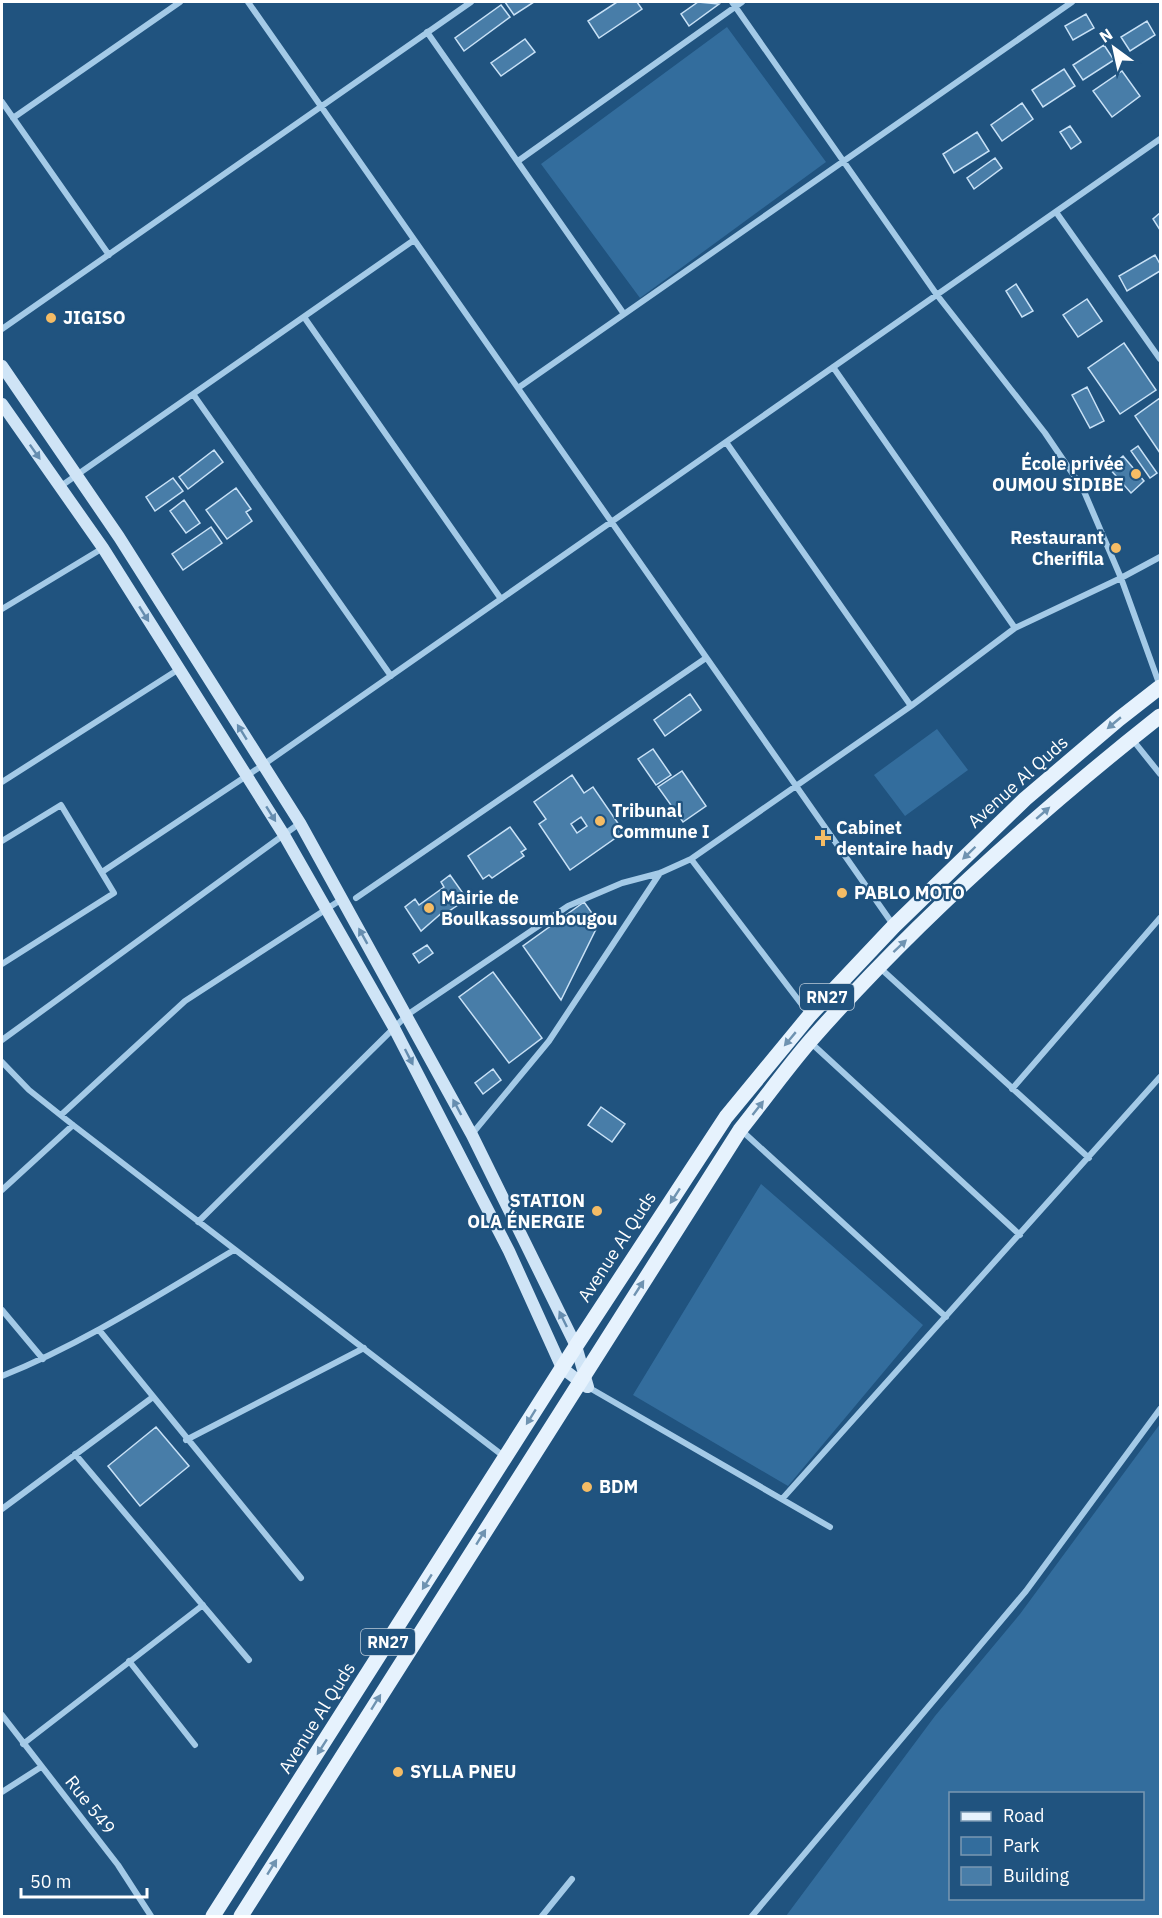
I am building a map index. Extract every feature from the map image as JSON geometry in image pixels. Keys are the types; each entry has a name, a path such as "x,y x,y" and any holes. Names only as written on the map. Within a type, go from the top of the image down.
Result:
{"main road":[{"path":"2,366 78,474 300,824 472,1135 576,1346 584,1381"},
{"path":"2,404 103,548 284,835 393,1026 509,1251 562,1368 584,1381"},
{"name":"Avenue Al Quds","path":"213,1917 576,1346 726,1117 810,1015 894,926 1025,799 1160,687"},
{"name":"RN27","path":"241,1917 584,1381 740,1130 810,1042 878,967 1039,815 1161,716"}],"street":[{"path":"13,118 180,2"},
{"path":"248,2 894,926"},
{"path":"2,329 471,2"},
{"path":"518,161 733,4 742,2"},
{"path":"518,388 1072,2"},
{"path":"733,4 937,295 1045,432 1083,489 1121,578 1160,687"},
{"path":"428,32 624,314"},
{"path":"2,102 109,255"},
{"path":"102,872 263,765 1161,138"},
{"path":"1056,212 1161,359"},
{"path":"60,487 414,240"},
{"path":"304,316 501,599"},
{"path":"833,367 1015,628"},
{"path":"193,394 391,676"},
{"path":"726,442 911,706"},
{"path":"2,609 103,548"},
{"path":"198,1222 393,1026 407,1015 568,906 622,883 660,873 691,859 911,706 1015,628 1121,578 1161,556"},
{"path":"356,898 706,658"},
{"path":"2,782 179,669"},
{"path":"1132,739 1161,774"},
{"path":"2,841 61,805 114,892 2,964"},
{"path":"2,1040 300,824"},
{"path":"691,859 810,1015"},
{"path":"472,1135 549,1041 660,873"},
{"path":"61,1115 185,1001 342,898"},
{"path":"1012,1089 1161,918"},
{"path":"878,967 1089,1158"},
{"path":"810,1042 1020,1235"},
{"path":"2,1062 29,1090 73,1125 506,1458"},
{"path":"783,1498 1161,1077"},
{"path":"2,1190 73,1125"},
{"path":"740,1130 946,1317"},
{"path":"2,1376 43,1359 99,1330 234,1250"},
{"path":"2,1310 43,1359"},
{"path":"99,1330 186,1440 301,1578"},
{"path":"186,1440 364,1348"},
{"path":"584,1381 830,1527"},
{"path":"2,1509 153,1397"},
{"path":"752,1917 1026,1591 1161,1409"},
{"path":"75,1454 249,1659"},
{"path":"23,1744 203,1605"},
{"path":"129,1661 195,1745"},
{"name":"Rue 549","path":"2,1715 118,1866 151,1917"},
{"path":"2,1792 41,1767"},
{"path":"542,1917 572,1879"}],"green space":[{"path":"727,27 826,162 640,298 541,164"},
{"path":"937,729 968,770 905,816 874,775"},
{"path":"761,1184 923,1325 788,1486 633,1395"},
{"path":"1160,1424 1160,1916 786,1916 935,1716 1020,1614"}],"building":[{"path":"505,2 534,2 514,15"},
{"path":"617,2 637,2 642,9 599,38 588,21"},
{"path":"698,2 719,4 689,26 681,14"},
{"path":"501,5 510,17 464,51 455,38"},
{"path":"1086,14 1094,28 1073,40 1065,26"},
{"path":"1147,21 1155,35 1130,51 1121,37"},
{"path":"525,39 535,52 501,76 491,63"},
{"path":"1104,45 1114,60 1083,80 1073,65"},
{"path":"1064,69 1075,86 1043,107 1032,90"},
{"path":"1122,71 1140,96 1112,117 1093,91"},
{"path":"1022,103 1033,119 1002,141 991,125"},
{"path":"1070,126 1081,142 1071,149 1060,132"},
{"path":"977,132 989,151 954,173 943,154"},
{"path":"995,158 1002,168 974,189 967,178"},
{"path":"1160,213 1160,230 1153,219"},
{"path":"1155,255 1160,264 1160,271 1127,291 1119,276"},
{"path":"1016,284 1033,311 1022,317 1006,291"},
{"path":"1087,299 1102,321 1078,337 1063,315"},
{"path":"1124,343 1156,390 1120,414 1088,368"},
{"path":"1087,387 1104,421 1090,428 1072,395"},
{"path":"1160,398 1160,453 1135,416"},
{"path":"1138,446 1157,473 1150,478 1131,451"},
{"path":"214,450 223,462 188,489 179,477"},
{"path":"1123,456 1144,481 1131,493 1109,468"},
{"path":"173,478 183,491 155,511 146,497"},
{"path":"236,488 251,509 246,512 252,521 227,539 206,510"},
{"path":"184,500 200,523 186,533 170,511"},
{"path":"211,527 222,543 183,570 172,554"},
{"path":"690,694 701,710 665,736 654,720"},
{"path":"653,749 671,775 656,785 638,759"},
{"path":"682,771 706,806 683,822 658,787"},
{"name":"Tribunal Commune I","path":"572,775 584,793 593,787 624,832 570,870 539,824 546,819 534,802","holes":["581,817 587,826 577,833 571,824"]},
{"path":"510,827 526,849 521,852 524,856 492,878 489,875 483,879 468,856"},
{"path":"450,875 467,899 446,913 444,911 421,931 405,907 415,899 419,905 444,887 441,882"},
{"path":"584,902 599,923 561,1000 523,946"},
{"path":"427,945 433,953 419,963 413,954"},
{"path":"493,972 542,1038 509,1063 459,997"},
{"path":"493,1069 501,1080 483,1094 475,1083"},
{"path":"601,1107 625,1124 612,1142 588,1125"},
{"path":"156,1427 189,1466 140,1506 108,1466"}],"place":[{"name":"JIGISO","path":"51,318"},
{"name":"École privée OUMOU SIDIBE","path":"1136,474"},
{"name":"Restaurant Cherifila","path":"1116,548"},
{"name":"Tribunal Commune I","path":"600,821"},
{"name":"Cabinet dentaire hady","path":"823,838"},
{"name":"PABLO MOTO","path":"842,893"},
{"name":"Mairie de Boulkassoumbougou","path":"429,908"},
{"name":"STATION OLA ÉNERGIE","path":"597,1211"},
{"name":"BDM","path":"587,1487"},
{"name":"SYLLA PNEU","path":"398,1772"}]}
